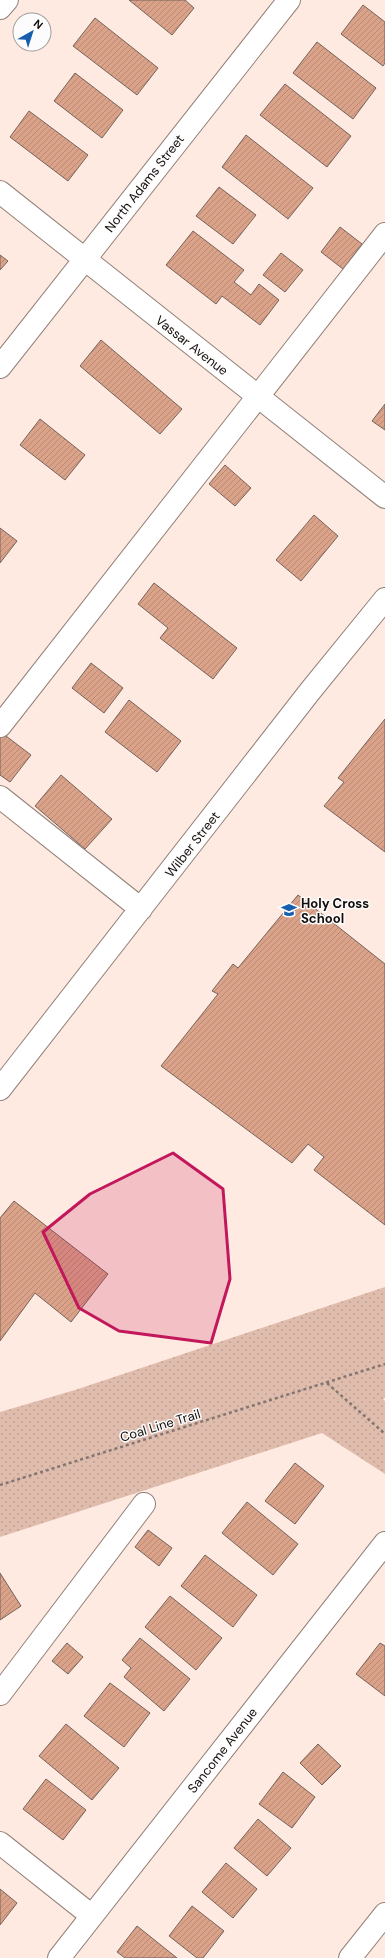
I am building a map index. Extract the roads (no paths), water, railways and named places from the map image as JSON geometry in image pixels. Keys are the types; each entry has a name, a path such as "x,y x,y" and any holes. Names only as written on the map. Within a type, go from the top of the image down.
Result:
{"street":[{"path":"0,8 7,0"},
{"name":"North Adams Street","path":"0,366 289,0"},
{"name":"Vassar Avenue","path":"0,192 385,497"},
{"path":"0,726 385,234"},
{"name":"Wilber Street","path":"0,1089 311,690 385,600"},
{"path":"0,798 141,909"},
{"path":"0,1694 144,1504"},
{"name":"Sancome Avenue","path":"59,1958 385,1543"},
{"path":"0,1843 92,1916"},
{"path":"350,1958 385,1914"}],"place":[{"name":"Holy Cross School","path":"289,910"}]}
